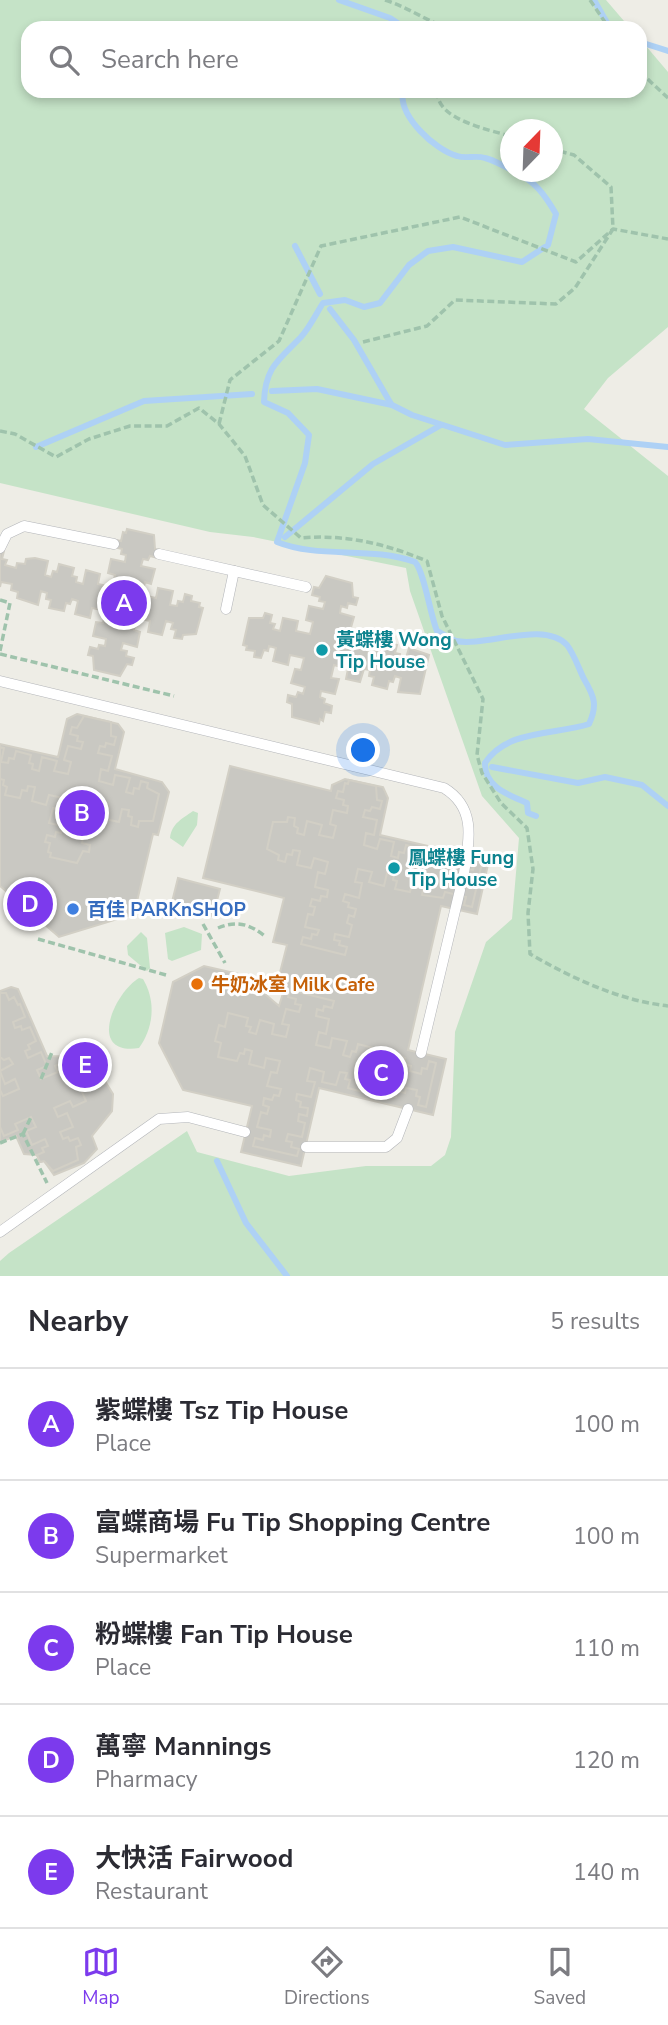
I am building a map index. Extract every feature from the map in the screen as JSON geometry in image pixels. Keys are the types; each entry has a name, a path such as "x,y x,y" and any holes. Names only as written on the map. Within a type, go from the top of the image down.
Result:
{"lane":[{"path":"0,548 7,534 24,527 114,544"},
{"path":"159,554 306,587"},
{"path":"226,609 234,571"},
{"path":"0,681 444,788 457,798 466,811 470,826 464,873"},
{"path":"421,1053 460,890"},
{"path":"306,1147 386,1147 397,1138 408,1109"},
{"path":"0,1232 159,1119 188,1117 245,1132"}],"path":[{"path":"385,0 401,3 429,21"},
{"path":"590,0 605,21"},
{"path":"647,78 668,98"},
{"path":"438,98 444,110 474,126 500,133"},
{"path":"363,342 427,326 455,300 556,304 575,288 613,229 611,187 574,155 563,152"},
{"path":"219,424 230,380 279,341 320,246 460,217 576,262 613,229"},
{"path":"613,229 668,239"},
{"path":"0,431 15,434 56,457 89,439 130,426 167,426 199,408 219,424 245,456 263,505 302,538 329,536 388,545 427,561 442,616 483,699 477,755 482,773 501,803 527,828 533,869 528,913 530,954 569,976 636,1002 668,1006"},
{"path":"0,600 10,603 0,652 174,696"},
{"path":"218,928 233,922 254,927 266,937"},
{"path":"203,924 225,963"},
{"path":"38,939 166,975"},
{"path":"41,1079 52,1052"},
{"path":"0,1143 23,1135 31,1117"},
{"path":"23,1135 54,1194"}],"green space":[{"path":"0,0 606,0 624,21 21,21 21,98 647,98 647,47 668,72 668,327 608,378 584,409 668,476 668,1276 0,1276 0,1261 9,1253 187,1131 197,1152 289,1176 366,1166 431,1166 445,1155 451,1137 455,1032 486,942 512,919 519,838 482,796 410,591 406,568 253,537 210,532 0,483"},
{"path":"193,811 198,813 197,825 183,847 170,838 171,833 178,822"},
{"path":"184,927 202,934 201,950 172,961 168,959 165,933"},
{"path":"141,932 147,938 150,968 147,971 128,955 127,946"},
{"path":"139,978 143,979 150,996 150,1023 139,1048 123,1048 113,1043 109,1034 110,1022 121,997"}],"building":[{"path":"127,529 154,535 155,549 160,550 158,558 150,556 148,560 143,559 141,566 155,569 151,584 145,582 142,595 156,598 158,588 173,591 170,605 177,606 178,601 183,602 185,594 192,596 191,601 200,603 199,607 203,608 196,634 183,635 182,639 174,638 176,630 171,629 173,623 166,621 162,635 148,632 150,621 136,618 134,630 140,632 137,647 123,643 121,650 127,651 126,656 134,658 132,665 127,664 120,676 94,670 93,656 88,655 90,647 98,649 99,645 105,646 106,639 93,636 96,622 103,623 106,611 92,608 90,618 75,614 78,601 72,599 70,604 66,603 64,611 49,608 51,600 46,599 47,593 41,591 38,605 17,598 18,592 11,590 12,584 1,582 0,587 0,550 4,551 2,559 7,560 5,565 16,568 17,563 25,564 26,559 35,558 48,561 45,575 51,577 53,571 57,572 59,564 74,568 72,576 77,577 76,582 83,584 86,570 100,574 98,584 112,587 115,575 108,573 111,559 125,562 126,555 121,554 122,549 114,547 116,540 121,541 123,532 126,533"},
{"name":"黃蝶樓 Wong Tip House","path":"326,576 352,583 353,597 358,598 356,605 348,603 347,608 341,606 340,613 354,617 350,631 343,629 340,642 354,645 356,635 371,639 368,652 375,654 382,641 397,645 395,653 400,654 399,660 405,661 409,648 429,655 420,694 398,692 401,678 395,676 393,682 389,681 387,689 372,685 374,677 369,676 370,670 364,669 360,682 346,679 348,669 334,665 331,678 339,679 335,694 321,691 320,697 325,699 324,703 332,706 331,713 325,712 323,721 320,719 319,724 292,717 292,704 287,702 288,695 296,697 298,692 303,694 305,687 291,683 295,669 301,670 304,658 290,655 288,665 273,661 276,648 269,646 261,658 254,657 255,651 246,650 247,646 243,645 249,618 263,618 265,613 272,615 270,623 275,624 273,629 280,631 283,618 298,621 296,631 310,634 313,622 306,620 309,606 323,609 325,602 312,595 314,587 319,588"},
{"path":"77,714 118,724 124,732 115,769 162,782 169,792 158,835 153,834 134,914 59,937 0,886 0,744 58,757 67,719"},
{"path":"84,716 111,722 111,736 116,737 114,745 106,743 105,747 100,746 98,753 112,756 108,771 101,769 99,781 113,785 115,775 130,778 126,792 133,794 134,788 139,789 141,781 148,783 147,788 159,794 153,821 139,821 138,827 131,825 129,810 122,809 119,822 105,819 107,808 93,805 90,818 96,819 93,833 80,830 78,837 83,838 82,843 90,845 89,852 83,851 77,863 50,857 50,843 45,842 47,835 55,837 56,832 61,833 63,826 49,823 53,808 60,810 63,798 49,795 46,805 32,801 35,787 28,786 27,791 22,790 20,798 5,795 7,787 3,785 4,780 0,779 0,747 4,748 1,762 8,763 9,758 14,759 16,751 31,755 29,763 33,764 32,769 39,771 42,757 57,761 54,771 68,774 71,762 64,760 68,746 81,749 83,742 77,741 78,736 70,734 72,727 77,728"},
{"path":"230,766 331,791 332,785 345,779 383,787 388,798 380,835 489,860 477,914 441,906 408,1050 446,1059 433,1115 319,1088 301,1166 241,1152 252,1106 183,1090 159,1043 173,982 204,966 243,975 279,1006 284,990 276,988 287,945 273,942 284,898 203,878"},
{"name":"鳳蝶樓 Fung Tip House","path":"349,780 376,786 377,800 382,801 380,809 372,807 370,811 365,810 363,817 377,820 374,835 366,833 364,845 377,849 380,839 394,842 391,856 398,858 399,852 404,853 406,845 421,849 419,857 423,858 422,863 429,865 432,851 453,859 451,865 473,870 475,862 482,863 472,907 464,905 466,897 445,892 443,898 422,895 425,881 418,880 417,886 412,884 410,892 395,889 397,881 393,880 394,874 387,873 384,886 369,882 372,872 358,869 355,882 362,883 359,898 345,894 343,901 349,903 348,907 356,909 354,917 349,915 347,923 352,925 349,937 335,934 334,940 347,947 345,955 301,944 303,937 311,939 312,934 317,935 319,930 305,927 308,914 313,915 315,907 310,906 312,899 320,901 321,896 327,897 328,890 315,887 318,872 325,874 328,862 314,858 311,868 297,865 300,851 293,850 292,855 287,854 285,862 278,860 279,855 267,849 273,822 287,822 288,817 295,818 297,833 304,835 307,821 322,825 319,835 333,838 336,826 330,824 333,810 347,813 348,806 343,805 344,800 336,798 338,791 343,792 345,783 348,784"},
{"path":"178,878 220,889 213,916 171,906"},
{"path":"11,987 18,989 47,1056 90,1057 113,1094 112,1111 92,1136 97,1149 84,1163 54,1175 44,1161 40,1162 37,1155 24,1154 16,1136 0,1142 0,991"},
{"path":"290,990 334,1001 332,1008 324,1006 323,1011 317,1009 316,1016 329,1019 326,1034 319,1032 316,1045 330,1048 332,1038 347,1041 343,1055 350,1057 352,1051 356,1052 358,1044 373,1048 371,1056 376,1057 375,1062 381,1064 385,1051 397,1054 405,1058 404,1064 411,1066 410,1071 421,1074 422,1068 427,1069 429,1061 436,1063 426,1107 418,1105 420,1097 416,1096 417,1090 406,1088 405,1093 397,1091 396,1097 387,1097 374,1094 377,1081 371,1079 369,1085 365,1083 363,1092 348,1088 350,1080 345,1079 347,1073 340,1072 336,1085 322,1082 324,1072 310,1068 307,1081 315,1082 311,1097 297,1094 296,1100 301,1102 300,1107 308,1108 307,1116 299,1114 298,1121 305,1123 302,1137 288,1134 286,1141 292,1142 291,1147 299,1149 297,1156 253,1146 255,1138 263,1140 264,1135 270,1137 271,1130 257,1127 261,1112 267,1114 269,1107 263,1105 264,1098 272,1100 274,1095 279,1096 281,1089 267,1086 271,1072 277,1073 280,1061 266,1058 264,1068 249,1064 252,1051 245,1049 237,1061 218,1057 221,1043 215,1041 219,1025 225,1027 228,1013 248,1018 246,1026 251,1027 249,1032 256,1034 260,1020 274,1024 272,1034 286,1037 289,1025 282,1024 286,1009 299,1012 301,1005 295,1004 296,999 288,997"},
{"path":"0,993 6,993 9,1000 14,997 18,1005 20,1004 25,1017 13,1022 15,1028 21,1026 22,1030 30,1027 36,1041 28,1045 30,1049 25,1051 28,1058 41,1052 47,1066 37,1070 41,1079 58,1072 55,1066 68,1060 86,1101 73,1107 70,1101 54,1108 58,1117 67,1113 73,1127 60,1132 63,1139 68,1137 70,1141 78,1138 81,1145 76,1147 78,1160 53,1171 44,1161 40,1162 37,1155 44,1152 42,1148 48,1146 45,1139 32,1145 26,1131 36,1127 31,1117 15,1124 18,1130 4,1136 0,1127 0,1090 3,1096 19,1089 15,1079 5,1084 0,1071 13,1064 9,1058 4,1060 0,1057"}],"waterway":[{"path":"339,0 394,21"},
{"path":"594,0 606,21"},
{"path":"647,44 668,51"},
{"path":"403,98 412,121 439,147 457,156 485,158 500,164"},
{"path":"530,182 539,189 556,214 548,245 522,262 453,247 428,251 409,265 380,303 364,307 345,300 323,303 304,333 270,372 264,402 288,413 309,435 305,463 277,542 310,550 381,555 415,562 437,631 456,641 483,641 530,634 557,638 570,649 592,696 594,706 589,724 519,739 494,752 485,763 493,784 527,803 528,813 536,816"},
{"path":"295,246 320,294"},
{"path":"330,309 354,340 391,404"},
{"path":"272,391 317,389 392,405 412,415 505,445 588,439 668,447"},
{"path":"36,447 144,401 252,394"},
{"path":"285,537 373,464 441,425"},
{"path":"492,767 578,783 605,777 642,785 668,806"},
{"path":"217,1161 246,1223 287,1276"}],"place":[{"name":"紫蝶樓 Tsz Tip House","path":"124,603"},
{"name":"黃蝶樓 Wong Tip House","path":"322,650"},
{"name":"富蝶商場 Fu Tip Shopping Centre","path":"82,813"},
{"name":"鳳蝶樓 Fung Tip House","path":"394,868"},
{"name":"萬寧 Mannings","path":"30,904"},
{"name":"百佳 PARKnSHOP","path":"73,909"},
{"name":"牛奶冰室 Milk Cafe","path":"197,984"},
{"name":"大快活 Fairwood","path":"85,1065"},
{"name":"粉蝶樓 Fan Tip House","path":"381,1073"}]}
